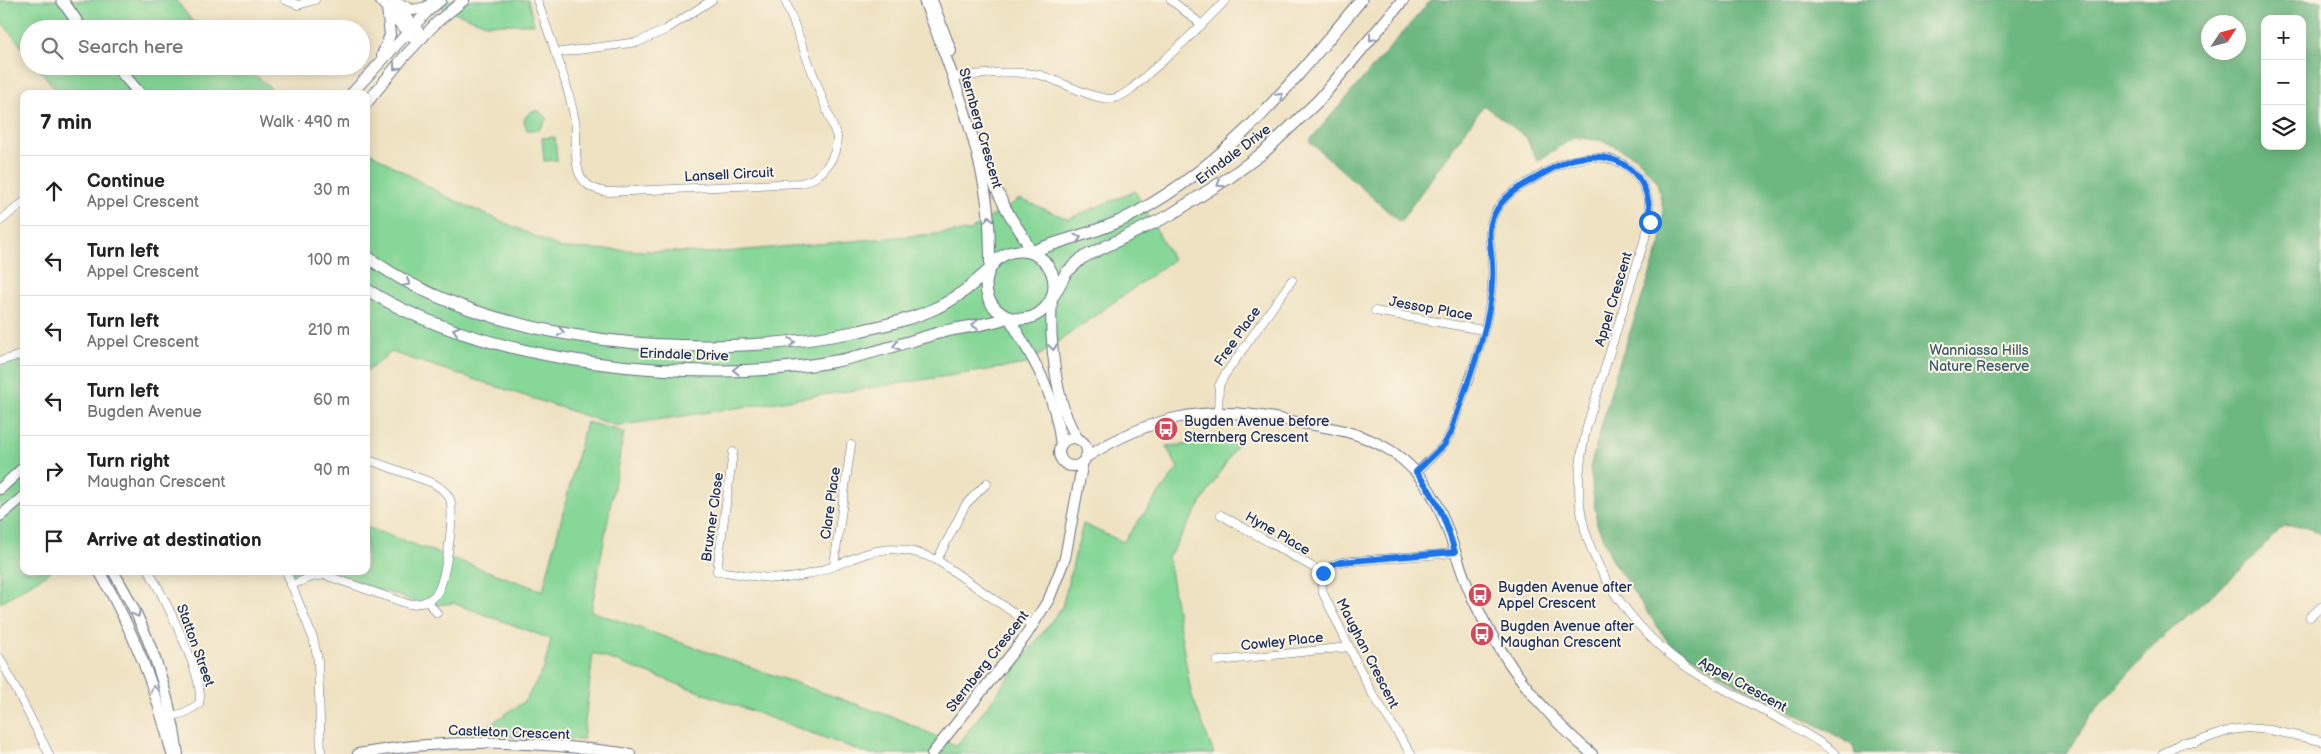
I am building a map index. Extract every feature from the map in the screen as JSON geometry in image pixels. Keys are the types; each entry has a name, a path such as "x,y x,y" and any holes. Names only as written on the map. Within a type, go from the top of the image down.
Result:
{"main road":[{"path":"62,0 76,20"},
{"name":"Erindale Drive","path":"1030,252 1096,232 1122,220 1167,195 1196,174 1223,152 1278,98 1361,0"},
{"name":"Erindale Drive","path":"1053,296 1066,274 1082,258 1170,215 1230,177 1264,152 1319,100 1403,0"},
{"path":"115,75 127,90"},
{"path":"124,75 137,90"},
{"path":"1017,250 1030,252 1043,258 1051,269 1055,282 1053,296 1049,305 1038,315 1024,319 1008,317 997,310 987,294 986,281 990,269 1004,254 1017,250"},
{"name":"Erindale Drive","path":"370,259 416,288 464,306 538,327 624,342 739,346 818,339 892,322 938,308 990,269"},
{"name":"Erindale Drive","path":"370,291 439,325 507,345 558,356 640,368 743,370 835,361 877,352 942,332 997,322 1008,317"}],"street":[{"path":"285,0 298,6 315,0"},
{"path":"389,2 413,10 427,7 435,0"},
{"path":"370,74 441,0"},
{"path":"370,99 437,22 464,0"},
{"name":"Lansell Circuit","path":"537,0 569,94 576,124 579,170 587,184 596,190 608,192 809,181 822,172 834,156 837,137 785,0"},
{"path":"555,53 638,42 665,30 712,0"},
{"name":"Sternberg Crescent","path":"924,0 956,77 986,194 990,269"},
{"name":"Sternberg Crescent","path":"932,0 989,172 1009,215 1028,241 1030,252"},
{"path":"1171,0 1202,25"},
{"path":"956,77 1010,73 1030,74 1058,81 1102,98 1115,98 1128,92 1202,25 1226,0"},
{"path":"389,2 420,40"},
{"path":"378,65 390,35 389,2"},
{"path":"355,90 369,75"},
{"name":"Appel Crescent","path":"1416,472 1444,445 1451,432 1484,330 1493,285 1489,228 1502,202 1519,187 1574,159 1607,158 1629,168 1639,178 1647,191 1650,206 1650,222 1587,426 1581,453 1580,506 1589,543 1609,583 1627,610 1648,634 1673,656 1699,675 1817,740 1836,754"},
{"path":"0,221 20,205"},
{"name":"Free Place","path":"1218,412 1220,386 1224,376 1292,280"},
{"path":"1053,296 1051,329 1060,394 1066,418 1079,440 1086,447 1084,460"},
{"name":"Jessop Place","path":"1375,311 1484,330"},
{"path":"1008,317 1035,359 1047,386 1058,424 1061,445 1060,456 1066,464 1075,465 1114,440"},
{"path":"0,361 20,355"},
{"path":"1061,445 1066,440 1100,443 1114,440 1167,419 1218,412 1247,413 1348,431 1370,439 1391,450 1416,472 1431,492 1443,513 1472,598 1501,650 1542,706 1592,754"},
{"name":"Clare Place","path":"834,565 850,445"},
{"name":"Bruxner Close","path":"734,452 717,570 785,578 805,576 860,554 901,549 920,553 938,560 1033,626"},
{"path":"291,585 312,577 325,575 408,604 427,601 437,594 442,583 452,514 449,498 443,489 433,483 370,460"},
{"name":"Sternberg Crescent","path":"934,751 1033,626 1055,586 1065,558 1084,460"},
{"name":"Sternberg Crescent","path":"1066,464 1074,478 1077,494"},
{"path":"0,488 20,473"},
{"path":"938,560 966,504 987,483"},
{"path":"0,516 20,499"},
{"path":"9,508 20,507"},
{"name":"Hyne Place","path":"1221,515 1323,573"},
{"path":"1323,573 1332,565 1340,562 1455,552"},
{"name":"Maughan Crescent","path":"1323,573 1321,584 1323,593 1370,690 1407,753"},
{"path":"101,575 135,638 151,680 162,719 184,754"},
{"path":"116,575 128,595 147,634 162,676 173,716 172,754"},
{"name":"Statton Street","path":"151,575 184,644 200,693 199,704 188,711 162,719"},
{"path":"287,575 313,638 318,660 320,754"},
{"path":"427,601 437,613"},
{"path":"2310,617 2321,608"},
{"name":"Cowley Place","path":"1218,661 1349,646"},
{"path":"0,658 49,754"},
{"path":"2162,754 2183,742 2196,742 2231,730 2247,728 2270,730 2321,741"},
{"path":"166,754 172,736"},
{"path":"172,736 178,754"},
{"name":"Castleton Crescent","path":"358,754 400,747 448,743 534,744 630,754"}],"green space":[{"path":"0,0 176,0 191,20 20,20 20,45 0,20"},
{"path":"422,0 528,0 534,24 486,24"},
{"name":"Wanniassa Hills Nature Reserve","path":"1431,0 2321,0 2321,535 2306,526 2283,526 2244,567 2158,641 2090,716 2067,754 1856,754 1852,745 1739,685 1668,642 1613,562 1597,524 1590,468 1616,373 1661,242 1663,209 1657,181 1636,157 1604,141 1575,137 1537,161 1526,137 1484,105 1400,222 1309,141"},
{"path":"44,75 255,75 273,90 56,90"},
{"path":"532,111 539,111 547,118 539,130 527,130 524,121 526,116"},
{"path":"555,137 557,160 544,161 542,138"},
{"path":"370,152 443,195 561,248 711,253 969,231 1020,199 1068,219 1135,191 1173,260 1027,364 617,426 391,352 370,369"},
{"path":"20,356 20,575 45,575 0,603 0,367"},
{"path":"586,422 624,432 591,611 901,720 957,746 1062,607 1083,524 1123,542 1178,468 1166,446 1239,441 1168,558 1191,693 1214,754 869,754 593,653 583,740 474,735 525,701 544,668 551,639 453,603 429,606 334,575 370,575 370,528 543,591"}],"place":[{"name":"Bugden Avenue before Sternberg Crescent","path":"1166,429"},
{"name":"Bugden Avenue after Appel Crescent","path":"1480,595"},
{"name":"Bugden Avenue after Maughan Crescent","path":"1482,634"}],"route":[{"path":"1323,573 1332,565 1340,562 1455,552 1443,513 1431,492 1416,472 1434,457 1444,445 1451,432 1489,310 1493,285 1489,228 1494,215 1507,196 1519,187 1565,162 1591,157 1607,158 1629,168 1639,178 1647,191 1650,206 1650,222"}]}
